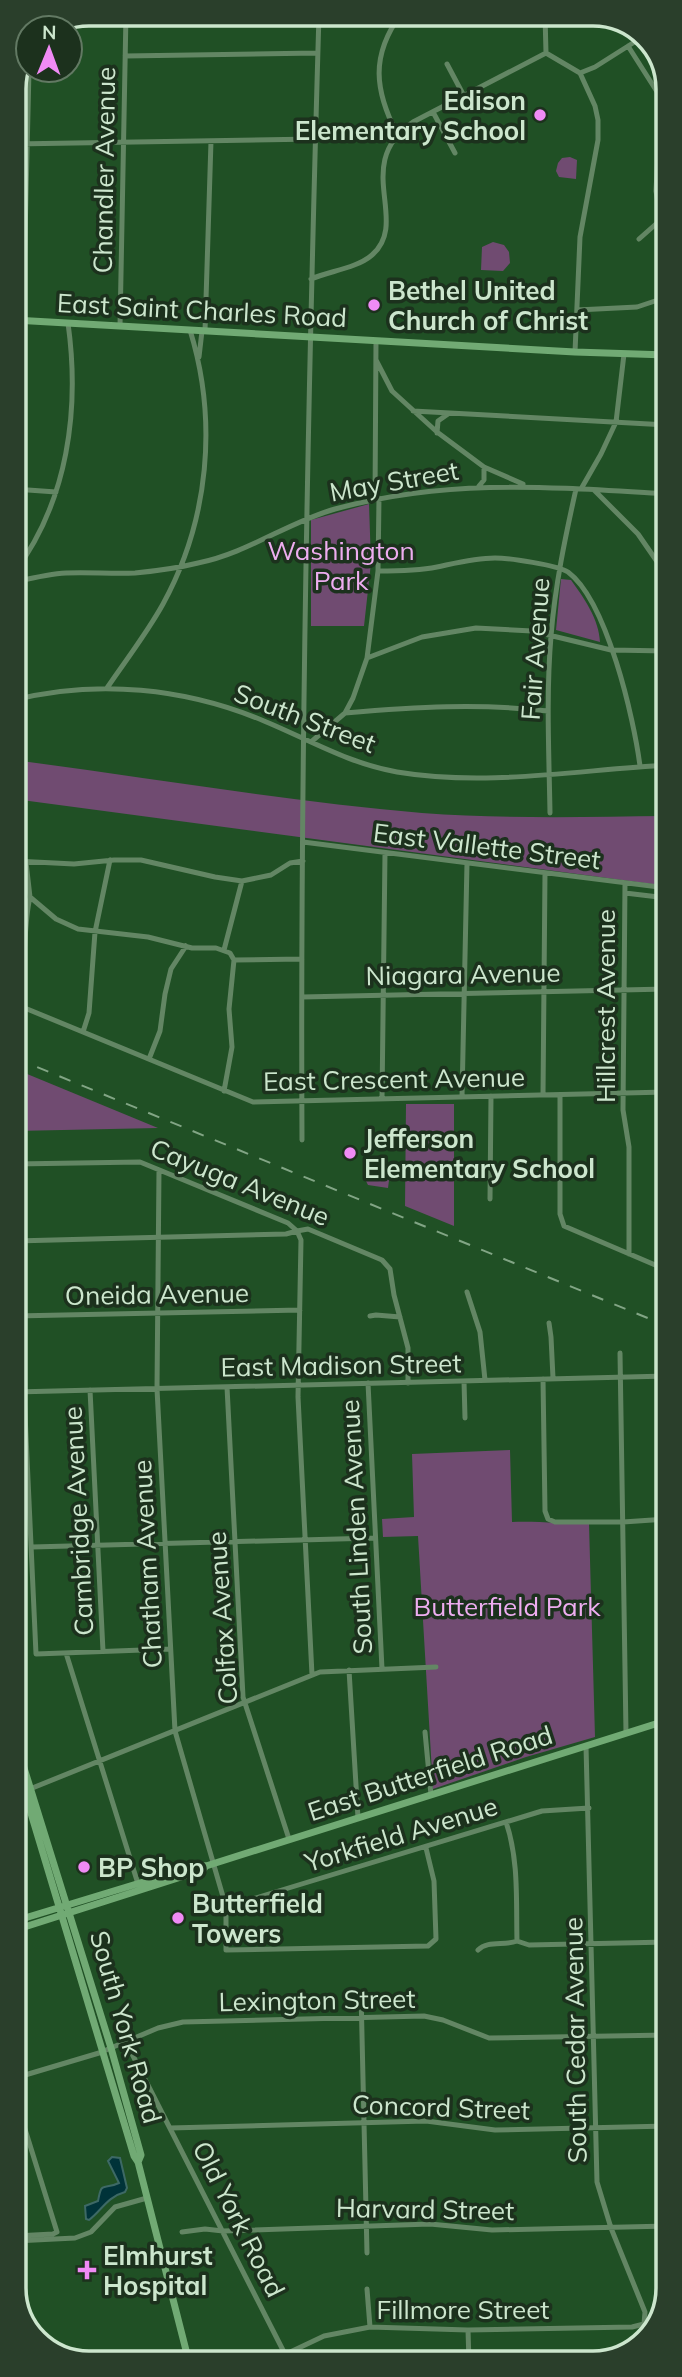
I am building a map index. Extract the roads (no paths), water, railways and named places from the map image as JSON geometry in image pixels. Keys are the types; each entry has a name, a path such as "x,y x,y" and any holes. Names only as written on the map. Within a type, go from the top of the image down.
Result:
{"main road":[{"name":"East Saint Charles Road","path":"26,320 656,356"},
{"name":"East Butterfield Road","path":"26,1927 66,1915 199,1865 210,1865 656,1724"},
{"path":"26,1786 66,1915"},
{"path":"27,1790 62,1889 64,1906"},
{"name":"East Butterfield Road","path":"26,1918 86,1899 139,1887"},
{"path":"62,1889 86,1899"},
{"name":"South York Road","path":"66,1915 65,1929 108,2050"},
{"name":"South York Road","path":"66,1915 108,2050 186,2351"},
{"path":"43,1922 65,1929"}],"street":[{"name":"Chandler Avenue","path":"120,326 126,26"},
{"path":"302,1140 307,517 318,26"},
{"path":"394,26 384,43 379,73 383,104 397,134"},
{"path":"545,26 546,53"},
{"path":"580,73 595,67 634,42"},
{"path":"628,46 656,85"},
{"path":"125,56 317,53"},
{"path":"311,279 363,261 380,246 387,224 383,167 386,153 397,134 433,112 546,53"},
{"path":"546,53 580,73 595,106 598,133 581,225 576,352"},
{"path":"447,64 464,96"},
{"path":"26,164 29,84"},
{"path":"433,112 455,153"},
{"path":"27,144 315,139"},
{"path":"199,360 204,331 211,141"},
{"path":"639,239 656,225"},
{"path":"577,310 637,307 656,301"},
{"path":"26,555 56,492 67,452 73,378 68,323"},
{"path":"107,688 154,620 180,566 198,509 205,466 206,418 199,360 190,330"},
{"path":"311,742 345,713 367,658 378,571 376,341"},
{"name":"Fair Avenue","path":"550,813 548,711 551,635 560,568 579,489 601,454 616,422 624,354"},
{"path":"376,360 392,390 437,433 484,467 528,486"},
{"path":"375,400 381,391 392,390"},
{"path":"414,411 656,424"},
{"path":"437,433 441,417 453,413"},
{"path":"479,486 485,480 484,467"},
{"name":"May Street","path":"26,580 64,573 138,572 200,563 240,551 307,517 377,499 479,486 656,493"},
{"path":"26,490 56,492"},
{"path":"594,490 638,534 656,560"},
{"path":"378,571 422,569 494,558 560,568 567,572 584,590 611,650 630,708 640,766"},
{"path":"367,658 422,637 464,629 506,628 551,635 611,650 656,651"},
{"name":"South Street","path":"26,698 107,688 155,692 200,700 259,718 360,764 418,775 491,779 656,765"},
{"path":"345,713 456,705 548,711"},
{"name":"East Vallette Street","path":"303,842 656,887"},
{"path":"382,1099 385,853"},
{"path":"83,1032 89,1013 95,932 110,860"},
{"path":"26,923 30,897 26,862 153,862 203,875 242,881 271,875 290,863 303,861"},
{"path":"463,1097 467,863"},
{"path":"542,1095 545,873"},
{"path":"224,950 242,881"},
{"name":"Hillcrest Avenue","path":"625,883 623,1110 629,1147 629,1254"},
{"name":"East Vallette Street","path":"625,893 656,897"},
{"path":"30,897 64,924 78,929 148,937 230,953 234,960 229,1009 232,1047 224,1091"},
{"path":"149,1059 160,1031 165,994 172,969 186,946"},
{"path":"234,960 302,959"},
{"name":"Niagara Avenue","path":"302,998 656,989"},
{"name":"East Crescent Avenue","path":"26,1008 253,1102 656,1092"},
{"path":"560,1095 560,1214 564,1226 656,1265"},
{"path":"490,1199 491,1096"},
{"name":"Cayuga Avenue","path":"26,1164 134,1161 288,1223 298,1231 308,1229 383,1260 390,1269 400,1317"},
{"name":"Chatham Avenue","path":"159,1170 157,1388 175,1731 210,1865 226,1907 226,1950 428,1946 436,1939 435,1881 426,1848"},
{"path":"26,1241 286,1234 298,1231 301,1240 299,1385 312,1675"},
{"path":"467,1292 482,1339 485,1380"},
{"name":"Oneida Avenue","path":"26,1316 300,1310"},
{"path":"370,1317 400,1317 408,1348 408,1382"},
{"path":"549,1323 552,1378"},
{"path":"620,1353 626,1733"},
{"name":"East Madison Street","path":"26,1392 656,1376"},
{"path":"543,1379 545,1511 548,1519 555,1522 656,1520"},
{"path":"464,1381 466,1418"},
{"name":"South Linden Avenue","path":"368,1383 382,1669"},
{"name":"Colfax Avenue","path":"227,1387 245,1702 289,1839"},
{"name":"Cambridge Avenue","path":"90,1390 103,1651"},
{"path":"26,1431 36,1654 169,1649"},
{"path":"32,1547 375,1538"},
{"name":"Cambridge Avenue","path":"66,1653 139,1887"},
{"path":"27,1790 323,1671 436,1667"},
{"path":"349,1670 358,1818"},
{"path":"425,1732 431,1795"},
{"name":"South Cedar Avenue","path":"586,1746 597,2182 611,2228 645,2312 644,2324"},
{"name":"Yorkfield Avenue","path":"226,1907 550,1810 589,1808"},
{"path":"506,1822 515,1860 517,1941"},
{"path":"478,1950 489,1944 517,1941 529,1945 656,1942"},
{"path":"361,1992 367,2253"},
{"name":"Lexington Street","path":"26,2075 108,2050 158,2028 183,2022 432,2017 489,2038 656,2035"},
{"name":"South York Road","path":"126,2042 153,2094"},
{"name":"Old York Road","path":"153,2094 284,2351"},
{"name":"Concord Street","path":"170,2128 435,2121 495,2130 656,2126"},
{"path":"26,2132 57,2232 26,2237"},
{"path":"26,2238 75,2238 91,2232 115,2207 147,2198"},
{"name":"Harvard Street","path":"182,2232 205,2229 223,2231 438,2224 492,2230 656,2226"},
{"path":"367,2289 370,2327"},
{"name":"Fillmore Street","path":"292,2351 324,2336 370,2327 468,2330 632,2328 644,2324"},
{"path":"468,2330 469,2351"}],"water":[{"path":"112,2157 120,2158 127,2188 125,2192 109,2200 89,2220 86,2219 85,2206 98,2201 102,2188 119,2183 108,2161"}],"railway":[{"path":"26,1063 656,1321"}],"place":[{"name":"Edison Elementary School","path":"540,115"},
{"name":"Bethel United Church of Christ","path":"374,305"},
{"name":"Jefferson Elementary School","path":"350,1153"},
{"name":"BP Shop","path":"84,1867"},
{"name":"Butterfield Towers","path":"178,1918"},
{"name":"Elmhurst Hospital","path":"87,2270"}],"park label":[{"name":"Washington Park","path":"341,565"},
{"name":"Butterfield Park","path":"507,1606"}]}
